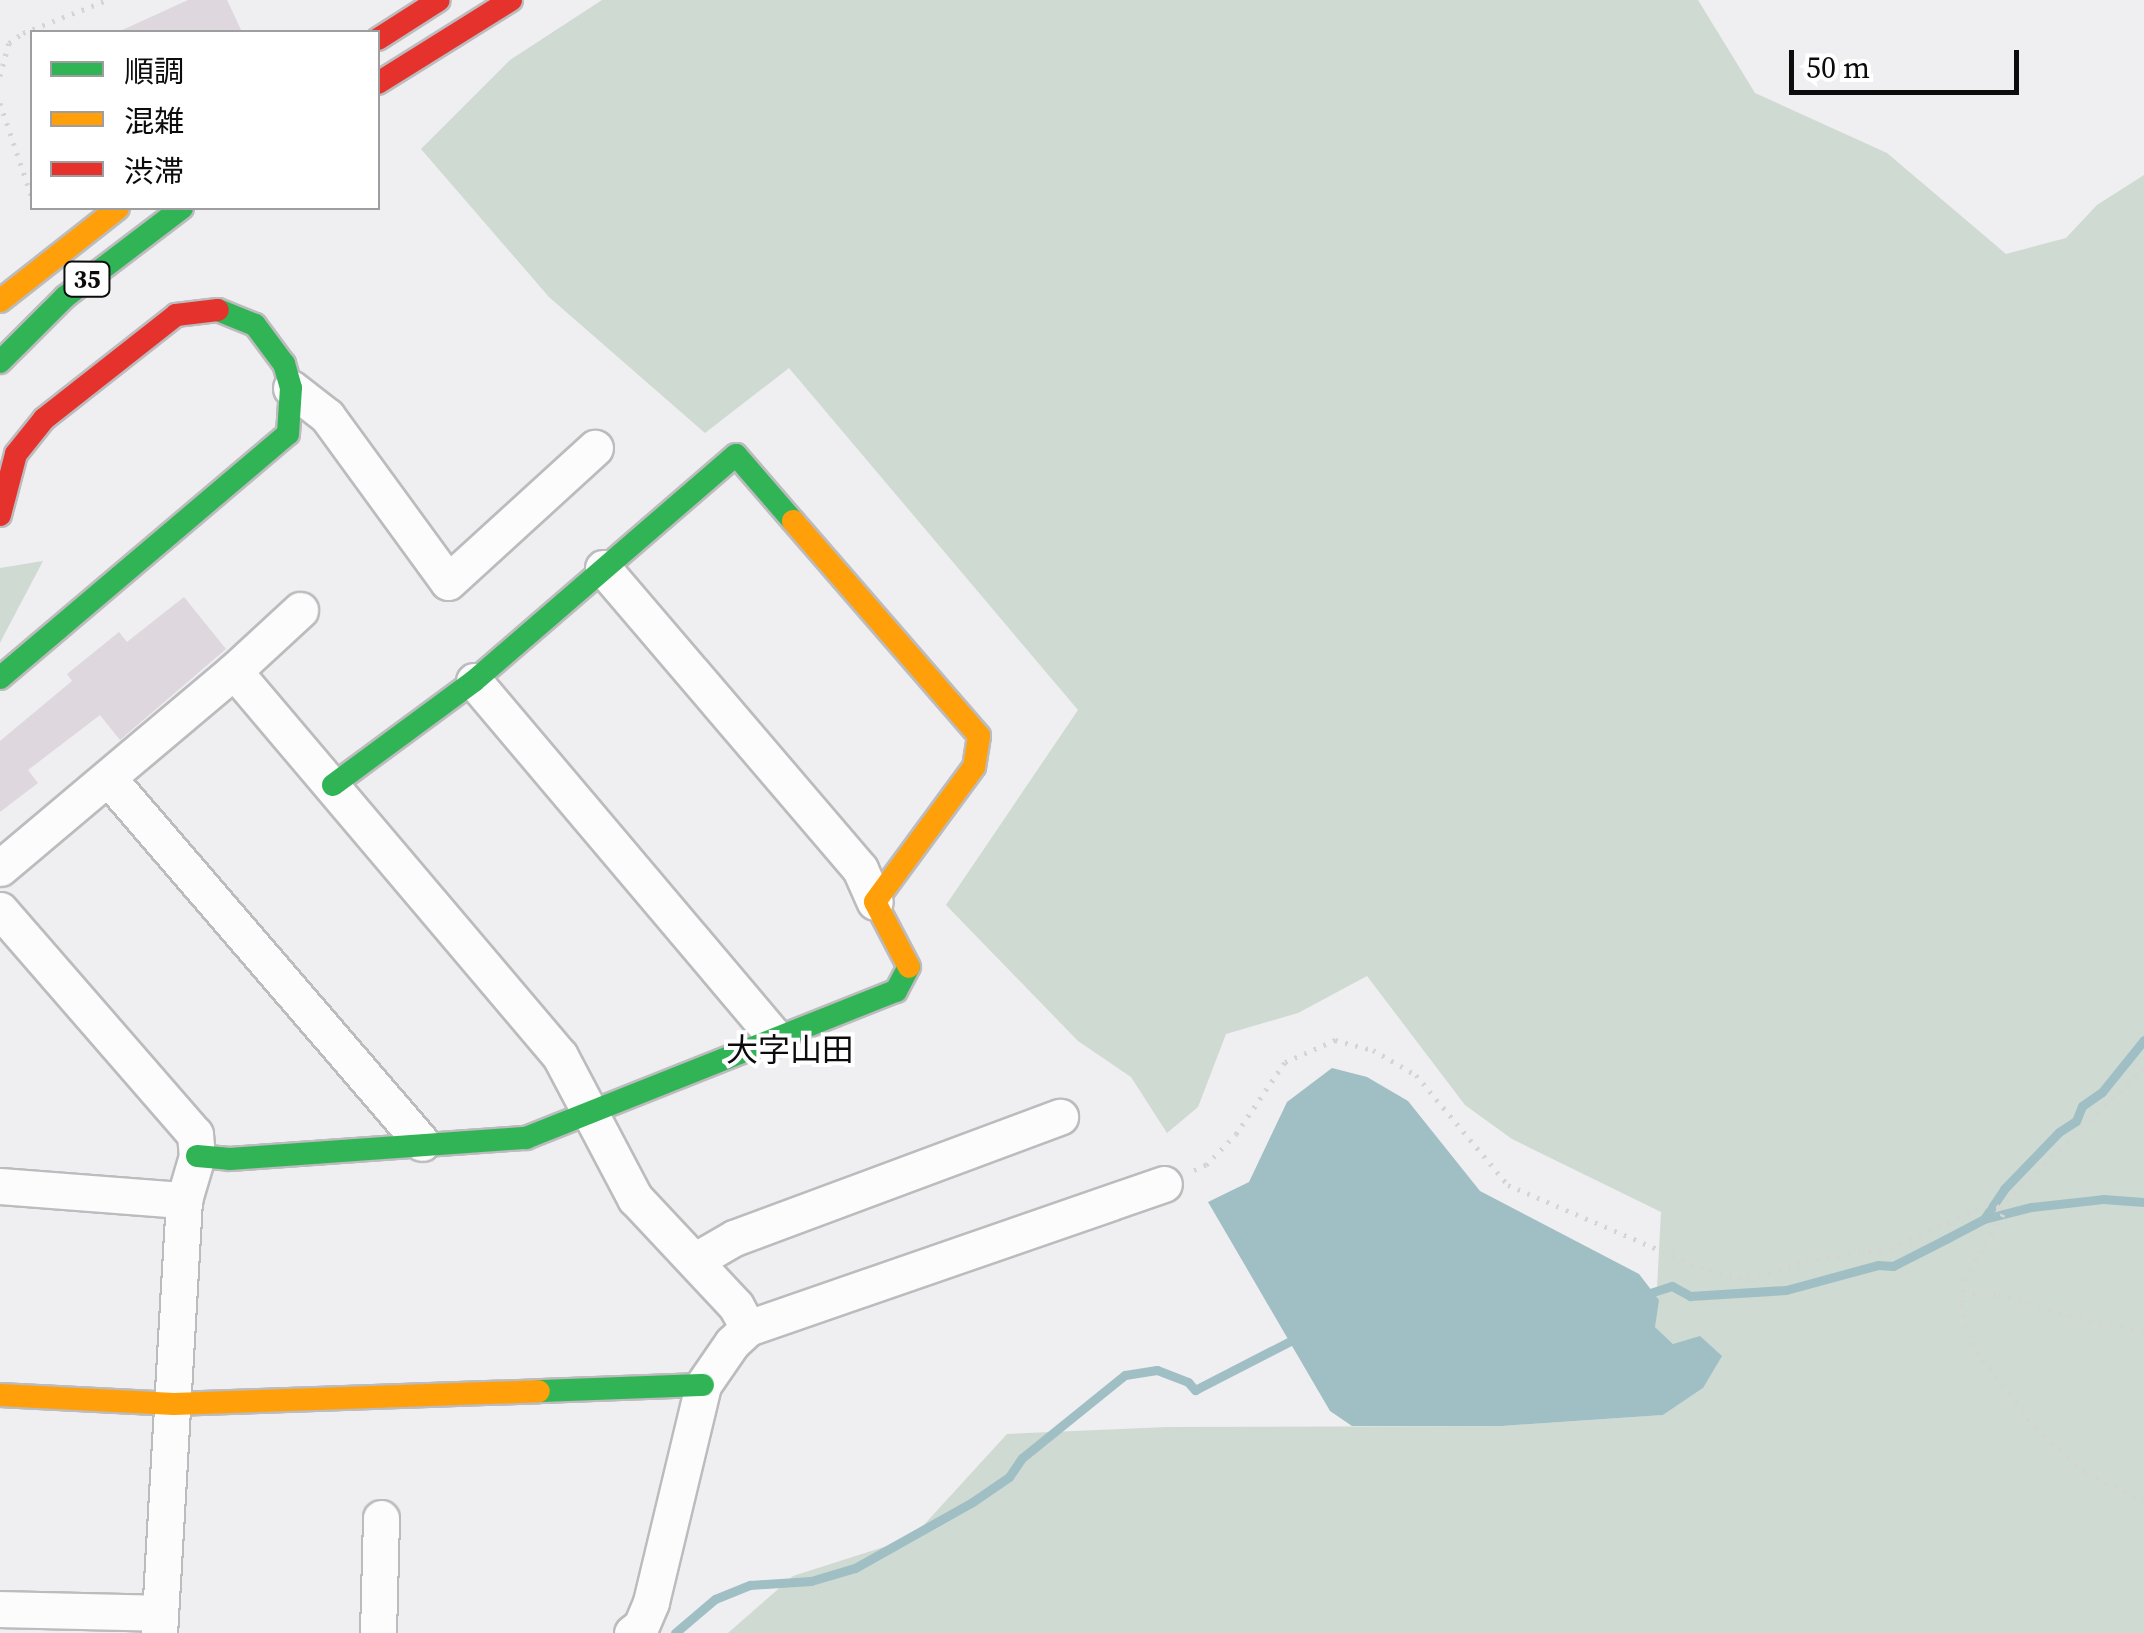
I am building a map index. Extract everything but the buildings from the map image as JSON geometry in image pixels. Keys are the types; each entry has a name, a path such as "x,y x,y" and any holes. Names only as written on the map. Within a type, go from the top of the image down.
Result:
{"street":[{"path":"380,38 439,0"},
{"path":"380,82 511,0"},
{"name":"35","path":"0,301 115,210"},
{"name":"35","path":"0,362 65,297 179,210"},
{"path":"0,515 16,454 44,419 176,314 218,310 255,325 284,364 290,388 288,434 0,678"},
{"path":"290,388 327,416 448,582 595,448"},
{"path":"334,786 474,681 736,455 979,736 974,767 875,902"},
{"path":"197,1156 230,1159 526,1138 896,991 908,968 860,869 603,568"},
{"path":"0,868 110,779 300,610"},
{"path":"234,672 560,1056 636,1198 736,1306 748,1328"},
{"path":"474,681 776,1039"},
{"path":"110,779 422,1143"},
{"path":"0,910 194,1134 197,1156 184,1200 159,1623 0,1608"},
{"path":"696,1260 734,1238 1060,1118"},
{"path":"632,1633 641,1626 651,1602 703,1385 732,1343 748,1328 1164,1184"},
{"path":"0,1186 184,1200"},
{"path":"0,1395 174,1404 703,1385"},
{"path":"378,1633 381,1518"}],"path":[{"path":"31,30 107,0"},
{"path":"0,44 8,44 30,30"},
{"path":"0,76 8,44"},
{"path":"0,103 30,192"},
{"path":"1164,1184 1206,1165 1236,1134 1285,1062 1335,1040 1373,1050 1416,1074 1508,1185 1710,1271 1748,1280 1806,1261 1890,1248 1986,1205 2000,1207"},
{"path":"2000,1207 2144,1068"},
{"path":"2000,1207 2003,1214 1965,1279 1960,1304 1970,1343 2036,1428 2086,1473 2144,1501"},
{"path":"1962,1294 1998,1294 2079,1318 2144,1330"}],"shaded area":[{"path":"602,0 1698,0 1755,93 1887,153 2006,254 2066,238 2097,205 2144,175 2144,1633 728,1633 793,1576 912,1538 1007,1434 1168,1427 1502,1426 1663,1415 1703,1388 1673,1344 1655,1327 1661,1212 1512,1139 1465,1105 1367,976 1298,1013 1226,1034 1198,1107 1167,1133 1131,1077 1078,1041 946,905 1078,710 789,368 705,433 549,297 421,149 510,60"},
{"path":"43,561 4,635 0,643 0,568"}],"water":[{"path":"1332,1068 1367,1077 1408,1101 1480,1191 1639,1274 1659,1300 1655,1327 1673,1344 1700,1336 1722,1356 1703,1388 1663,1415 1502,1426 1352,1426 1330,1411 1208,1202 1249,1182 1287,1102"}],"waterway":[{"path":"1644,1295 1672,1286 1690,1296 1786,1290 1878,1265 1893,1266 1946,1239 1984,1219 2004,1189 2059,1132 2076,1121 2082,1106 2102,1092 2144,1040"},
{"path":"1984,1219 2031,1207 2103,1199 2144,1202"},
{"path":"675,1633 715,1599 750,1585 811,1581 855,1568 971,1503 1009,1477 1022,1458 1125,1375 1157,1370 1188,1382 1195,1390 1298,1337"}],"traffic: fast":[{"path":"0,362 65,297 179,210"},
{"path":"0,678 288,434 291,388 284,364 255,325 218,310"},
{"path":"333,785 474,681 736,455 793,521"},
{"path":"197,1156 230,1159 526,1138 896,991 909,967"},
{"path":"539,1391 703,1385"}],"traffic: slow":[{"path":"0,301 115,210"},
{"path":"793,521 979,736 974,767 875,902 909,967"},
{"path":"0,1395 174,1404 539,1391"}],"traffic: jam":[{"path":"380,38 439,0"},
{"path":"380,82 511,0"},
{"path":"0,515 16,454 44,419 176,315 218,310"}],"district":[{"name":"大字山田","path":"790,1050"}]}
